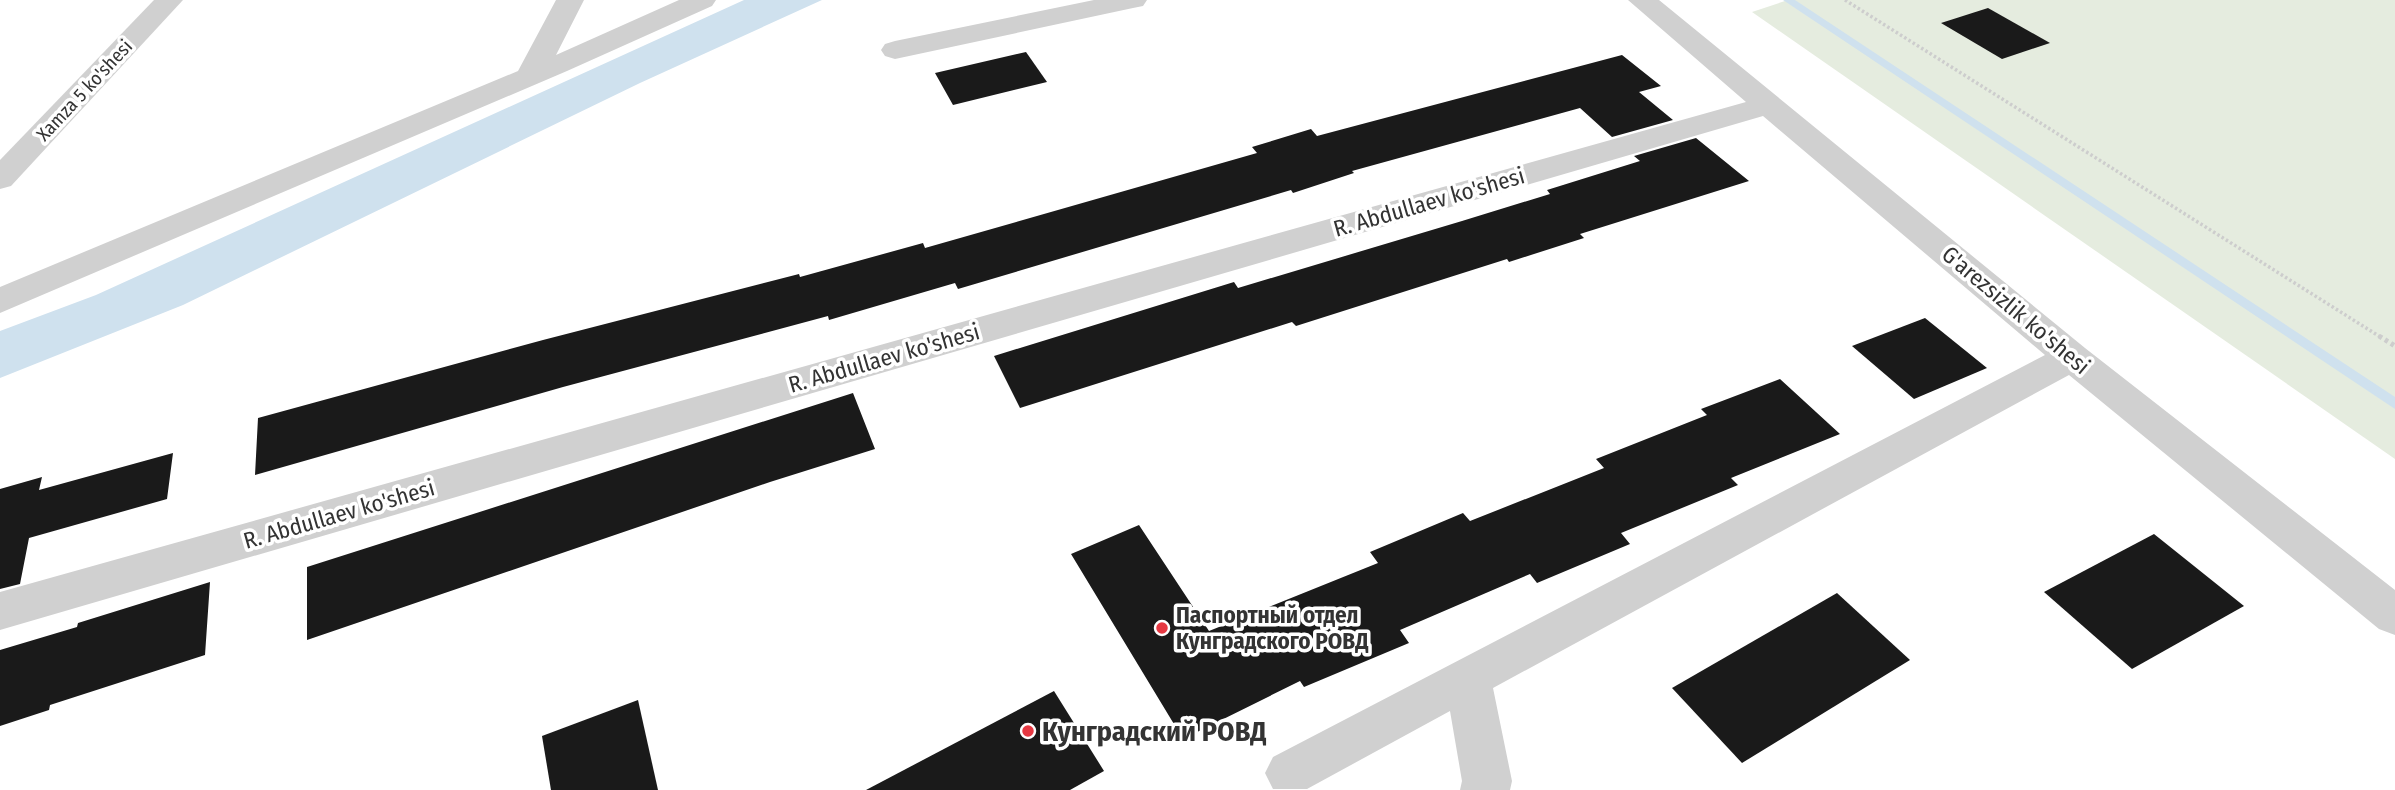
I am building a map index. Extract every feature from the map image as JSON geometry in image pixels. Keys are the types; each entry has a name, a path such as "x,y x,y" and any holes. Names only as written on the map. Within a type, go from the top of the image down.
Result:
{"street":[{"name":"Xamza 5 ko'shesi","path":"0,179 169,0"},
{"path":"530,76 570,0"},
{"path":"0,301 702,0"},
{"path":"895,50 1133,0"},
{"name":"G'arezsizlik ko'shesi","path":"1642,0 2072,357 2395,616"},
{"name":"R. Abdullaev ko'shesi","path":"0,611 1768,105"},
{"path":"1290,773 2072,357"},
{"path":"1468,678 1487,781 1485,790"}],"path":[{"path":"1845,0 2395,346"}],"shaded area":[{"path":"1788,0 2395,0 2395,459 1752,12"}],"water":[{"path":"744,0 822,0 640,83 183,305 0,378 0,331 96,295"}],"building":[{"path":"1988,8 2050,43 2002,59 1941,23"},
{"path":"1026,52 1047,82 953,105 935,73"},
{"path":"1622,55 1661,86 1639,92 1673,120 1612,137 1580,108 1352,171 1354,173 1293,193 1291,190 958,289 955,283 829,320 828,316 563,387 255,475 258,418 799,274 800,277 923,243 925,248 1257,153 1252,147 1311,129 1317,136"},
{"path":"1696,138 1749,181 1580,234 1584,238 1509,262 1507,259 1296,326 1292,322 1020,408 994,356 1234,282 1238,288 1550,194 1547,190 1640,161 1634,156"},
{"path":"1925,318 1987,368 1914,399 1852,346"},
{"path":"1780,379 1840,434 1731,478 1738,485 1621,533 1630,544 1537,583 1530,574 1400,630 1409,643 1304,687 1300,681 1183,739 1071,554 1139,525 1209,631 1378,563 1370,552 1463,513 1470,521 1604,468 1596,459 1707,415 1701,409"},
{"path":"853,393 875,449 770,482 307,640 307,567"},
{"path":"173,453 167,499 29,538 20,584 0,589 0,489 42,477 39,490"},
{"path":"2154,534 2244,606 2132,669 2044,592"},
{"path":"210,582 205,655 50,705 49,710 0,726 0,650"},
{"path":"1837,593 1910,660 1742,763 1672,688"},
{"name":"Кунградский РОВД","path":"1054,691 1104,771 1070,790 866,790"},
{"path":"638,700 658,790 551,790 542,736"}],"waterway":[{"path":"1788,0 2395,404"}],"place":[{"name":"Паспортный отдел Кунградского РОВД","path":"1162,628"},
{"name":"Кунградский РОВД","path":"1028,731"}]}
